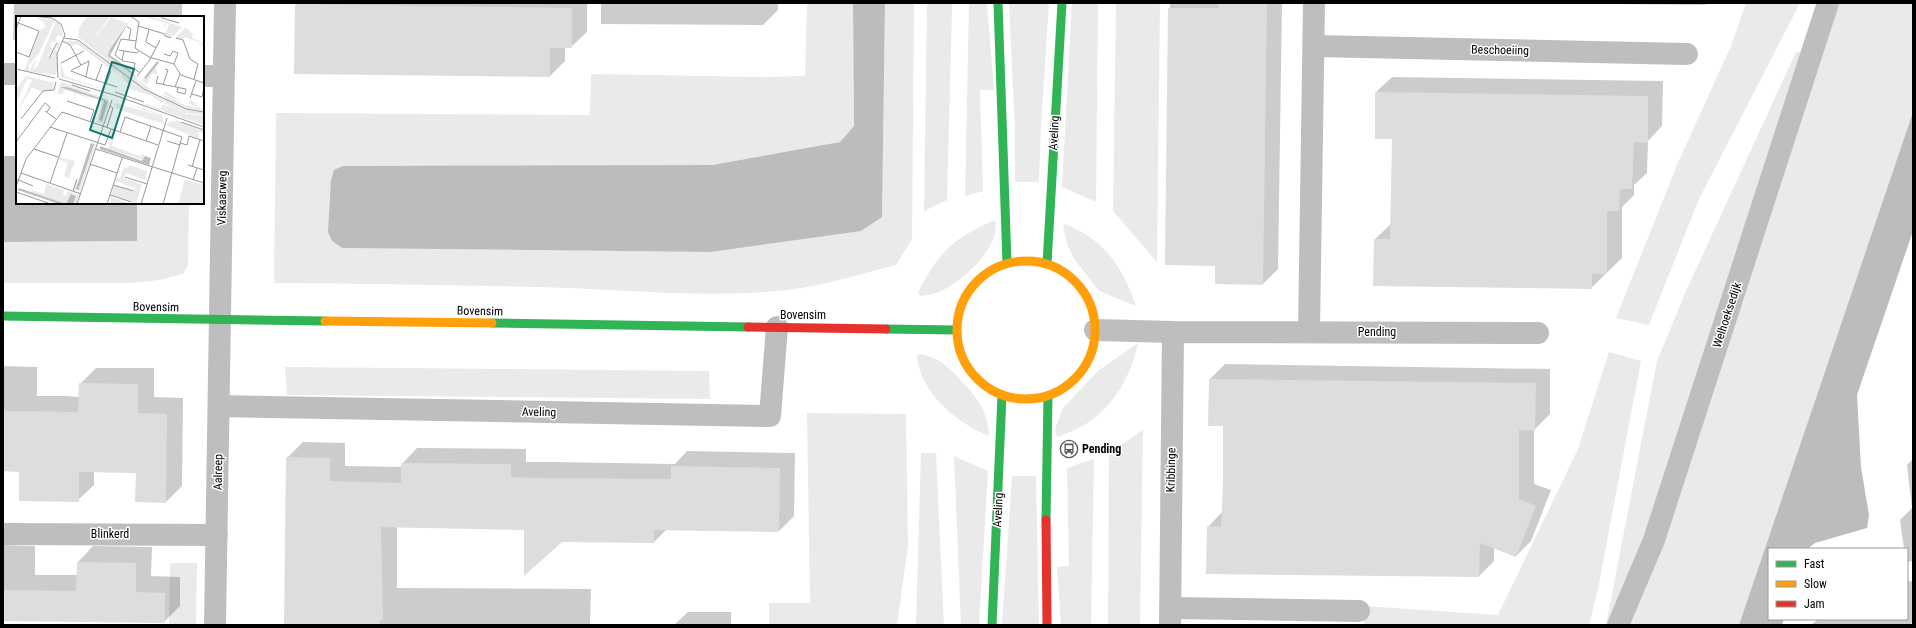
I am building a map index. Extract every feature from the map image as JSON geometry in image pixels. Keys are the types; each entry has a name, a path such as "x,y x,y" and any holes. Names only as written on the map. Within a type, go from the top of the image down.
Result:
{"main road":[{"path":"998,3 1007,263"},
{"name":"Aveling","path":"1047,264 1062,3"},
{"path":"1034,261 1047,264 1063,271 1076,283 1087,297 1093,313 1095,330 1094,344 1089,358 1082,370 1073,381 1061,390 1048,396 1025,400 1002,395 986,388 964,362 958,346 956,330 958,312 965,295 976,281 990,270 1007,263 1034,261"},
{"name":"Bovensim","path":"3,316 777,327 886,327 956,330"},
{"name":"Aveling","path":"992,625 1002,395"},
{"path":"1047,625 1046,464 1048,396"}],"street":[{"name":"Viskaarweg","path":"220,319 213,76 225,3"},
{"path":"1309,332 1314,3"},
{"name":"Welhoeksedijk","path":"1618,625 1654,540 1828,3"},
{"name":"Beschoeiing","path":"1314,46 1687,54"},
{"path":"3,74 16,74"},
{"name":"Aalreep","path":"215,625 220,319"},
{"name":"Aveling","path":"219,406 770,416 777,327"},
{"name":"Pending","path":"1095,330 1173,332 1538,333"},
{"name":"Kribbinge","path":"1173,332 1170,617 1360,611"},
{"name":"Blinkerd","path":"3,534 217,535"}],"shaded area":[{"path":"807,3 853,3 854,126 840,142 712,165 332,241 342,248 710,252 882,217 885,3 914,3 912,239 896,265 828,283 800,288 759,292 705,294 495,286 274,283 276,113 590,115 591,74 761,77 805,76"},
{"path":"853,3 885,3 882,217 861,231 710,252 342,248 332,241 328,232 331,180 334,170 343,166 712,165 840,142 854,126"},
{"path":"927,3 952,3 952,9 947,200 924,211"},
{"path":"969,3 987,3 994,90 980,90 983,191 965,196"},
{"path":"1009,3 1049,3 1039,182 1015,182 1015,132"},
{"path":"1072,3 1098,3 1096,202 1062,187"},
{"path":"1116,3 1160,3 1157,262 1113,211"},
{"path":"1746,3 1800,3 1699,199 1649,325 1616,318 1677,165 1731,46"},
{"path":"1836,3 1913,3 1913,112 1739,625 1630,625"},
{"path":"1805,51 1642,544 1606,625 1657,361 1686,291 1796,52"},
{"path":"1913,112 1913,231 1857,395 1861,467 1869,515 1867,528 1815,543 1808,548 1768,548 1768,620 1784,620 1782,625 1739,625"},
{"path":"3,156 16,156 16,204 137,204 137,241 3,242"},
{"path":"137,204 189,204 188,265 183,274 160,280 131,283 3,283 3,242 137,241"},
{"path":"995,220 996,230 992,241 986,253 977,264 956,282 945,289 934,294 920,296 918,293 925,279 948,248 968,233"},
{"path":"1065,224 1079,230 1091,238 1110,256 1125,279 1136,306 1099,291 1075,260 1068,247 1063,226"},
{"path":"1138,343 1126,378 1105,408 1086,424 1058,437 1055,429 1063,408 1098,371"},
{"path":"1609,352 1641,361 1598,589 1589,625 1364,625 1364,606 1498,615 1578,449"},
{"path":"921,354 941,362 969,389 983,409 989,436 965,423 942,405 925,382 920,370 917,356"},
{"path":"285,367 709,371 710,399 287,395"},
{"path":"807,413 906,414 908,545 897,625 769,625 769,603 810,603"},
{"path":"1143,430 1140,625 1108,625 1109,453"},
{"path":"921,453 936,453 944,625 916,625"},
{"path":"954,456 988,471 979,625 961,625"},
{"path":"1094,459 1091,625 1061,625 1057,567 1069,566 1067,468"},
{"path":"1012,476 1036,476 1039,625 1002,625"},
{"path":"170,563 197,563 196,625 169,625"}],"building":[{"path":"1218,3 1267,3 1263,285 1215,284 1215,266 1165,265 1168,8 1218,8"},
{"path":"295,4 572,8 572,48 550,48 550,77 294,74"},
{"path":"1375,92 1648,96 1648,143 1634,142 1632,189 1620,189 1619,211 1607,211 1607,274 1592,274 1592,289 1373,286 1374,239 1390,239 1392,139 1375,139"},
{"path":"1209,379 1536,383 1535,431 1519,430 1519,499 1536,506 1516,557 1480,543 1479,577 1206,574 1207,526 1221,527 1223,483 1223,426 1208,426"},
{"path":"79,383 138,384 138,413 167,414 166,503 135,502 136,473 79,472 79,502 19,501 19,472 3,471 3,411 78,412"},
{"path":"286,457 330,458 330,481 401,483 401,463 511,464 511,477 536,478 671,479 671,466 780,468 779,532 654,530 654,543 562,542 524,576 524,530 381,527 383,620 380,620 380,625 284,625"},
{"path":"77,562 136,563 136,592 165,593 165,623 3,621 3,590 76,591"}],"traffic: fast":[{"path":"998,3 1007,263"},
{"path":"1047,264 1062,3"},
{"path":"3,316 325,321"},
{"path":"492,323 748,327"},
{"path":"886,329 956,330"},
{"path":"992,625 1002,395"},
{"path":"1046,520 1048,396"}],"traffic: slow":[{"path":"1033,261 1059,269 1070,276 1080,286 1090,303 1094,316 1095,330 1094,344 1090,357 1080,374 1070,384 1053,394 1040,398 1019,399 993,391 982,384 972,374 962,357 958,344 957,323 965,297 972,286 982,276 999,266 1012,262 1033,261"},
{"path":"325,321 492,323"}],"traffic: jam":[{"path":"748,327 886,329"},
{"path":"1046,520 1047,625"}],"place":[{"name":"Pending","path":"1069,449"}]}
